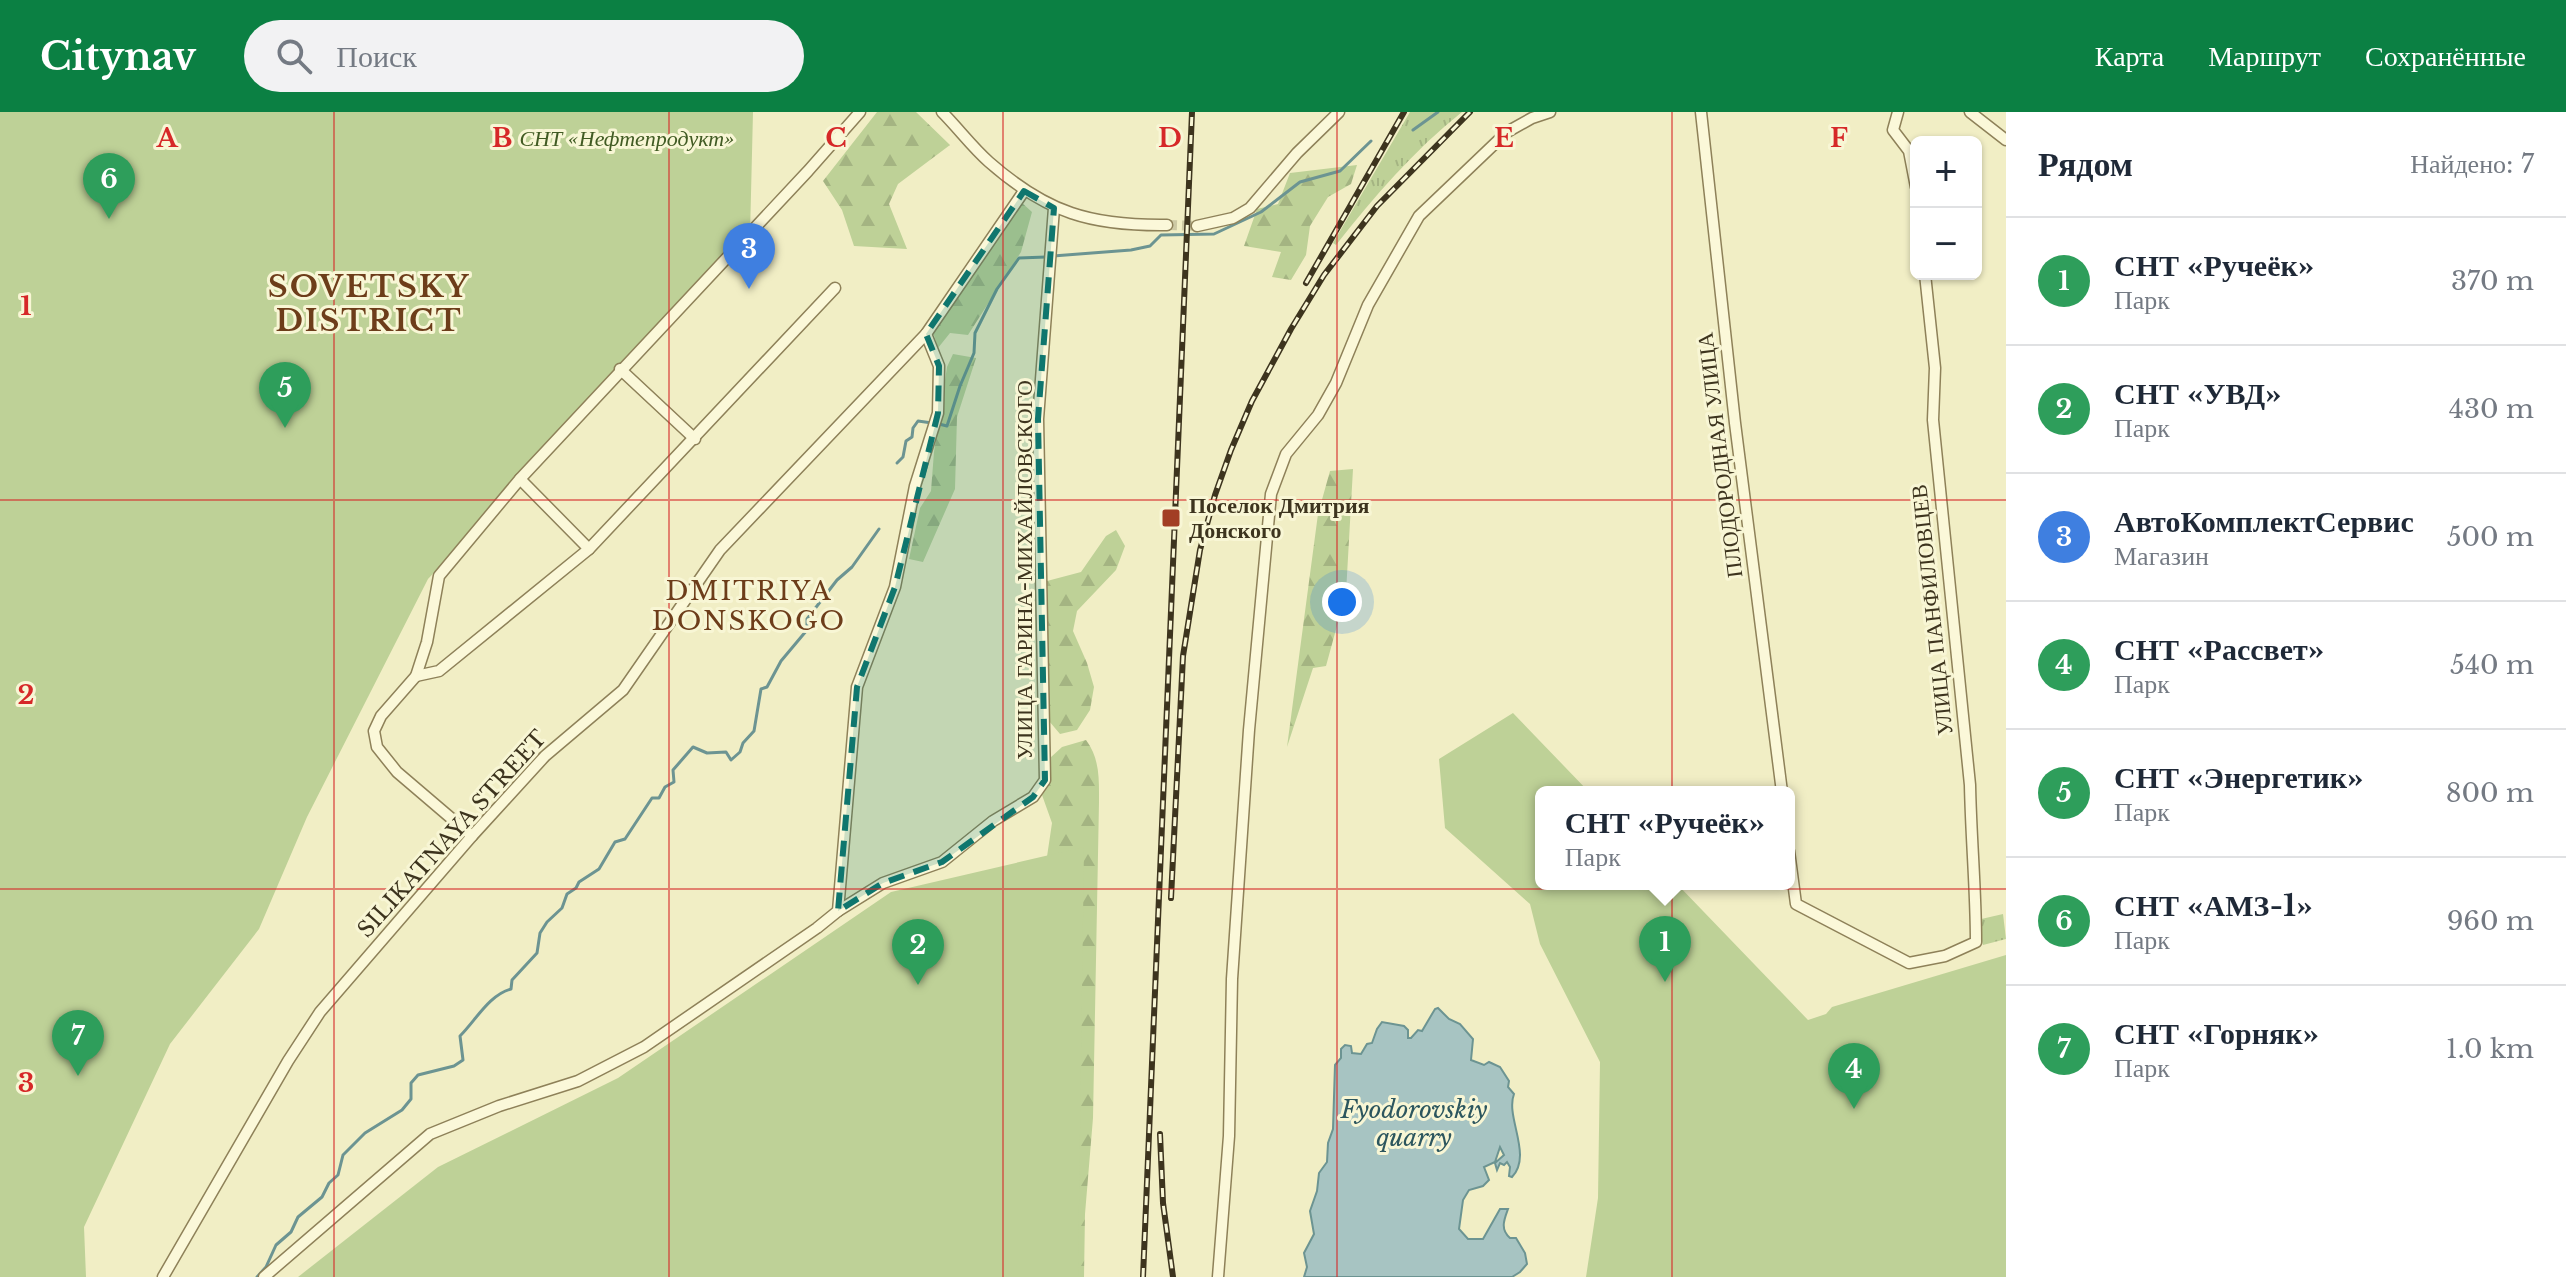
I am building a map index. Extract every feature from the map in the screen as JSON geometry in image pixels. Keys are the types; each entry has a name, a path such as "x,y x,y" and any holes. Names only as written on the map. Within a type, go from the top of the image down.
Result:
{"street":[{"path":"472,836 397,772 377,747 374,731 381,716 416,676 427,642 439,576 520,479 860,112"},
{"path":"942,112 987,160 1024,191 1054,208 1111,222 1167,225"},
{"path":"1197,226 1233,218 1250,208 1297,153 1339,112"},
{"path":"1218,1277 1229,1136 1232,979 1249,730 1271,494 1286,454 1318,415 1336,383 1368,305 1419,216 1507,132 1550,112"},
{"name":"ПЛОДОРОДНАЯ УЛИЦА","path":"1701,112 1735,423 1781,786"},
{"path":"1898,112 1893,130 1910,156"},
{"path":"1970,112 2006,140"},
{"name":"SILIKATNAYA STREET","path":"163,1277 288,1061 320,1012 545,756 623,690 720,550 926,334 1024,191"},
{"name":"УЛИЦА ГАРИНА-МИХАЙЛОВСКОГО","path":"838,911 883,883 942,862 993,821 1033,797 1045,780 1038,419 1054,208"},
{"name":"УЛИЦА ПАНФИЛОВЦЕВ","path":"1794,890 1796,904 1909,963 1945,956 1976,942 1970,785 1933,420 1935,368 1926,280"},
{"path":"416,676 439,671 589,549 835,288"},
{"path":"264,1277 430,1134 499,1106 578,1081 644,1047 838,911 857,687 895,587 915,486 938,413 939,366 926,334"},
{"path":"620,369 695,439"},
{"path":"520,479 589,549"}],"highlighted area":[{"path":"1024,191 1054,208 1038,419 1045,780 1033,797 942,862 883,883 838,911 857,687 895,587 938,413 939,366 926,334"}],"green space":[{"name":"СНТ «Нефтепродукт»","path":"0,112 753,112 750,235 428,579 307,817 259,929 170,1044 84,1227 86,1277 0,1277"},
{"path":"877,112 916,112 950,145 898,184 889,204 907,249 854,246 842,210 823,181"},
{"path":"1410,112 1462,112 1395,175 1336,245 1333,243"},
{"path":"1357,165 1351,184 1328,197 1310,226 1306,255 1291,280 1272,277 1281,252 1244,246 1257,209 1278,204 1290,173"},
{"path":"1021,202 1032,212 1021,252 968,335 950,333 938,348 933,332"},
{"path":"953,354 976,358 957,417 955,489 923,562 909,559 920,508 931,491 947,367"},
{"path":"1353,469 1346,593 1326,666 1313,668 1287,747 1318,514 1330,471"},
{"path":"1116,530 1125,546 1116,570 1077,611 1073,631 1094,687 1090,710 1077,730 1060,734 1049,721 1047,581 1081,572 1106,536"},
{"path":"1513,713 1583,786 1535,786 1535,890 1683,890 1808,1020 1826,1014 1832,1007 2006,955 2006,1277 1586,1277 1598,1198 1600,1062 1540,944 1530,904 1445,828 1439,759"},
{"path":"1086,740 1096,762 1099,802 1093,1118 1085,1214 1084,1277 1035,1277 1045,870 1052,823 1042,795 1050,777 1050,758 1062,747"},
{"path":"1084,847 1078,1277 298,1277 438,1167 618,1078 891,892"},
{"path":"2003,914 2006,939 1983,945 1977,920"}],"water":[{"name":"Fyodorovskiy quarry","path":"1438,1008 1449,1019 1460,1024 1473,1039 1471,1060 1500,1067 1514,1094 1513,1114 1520,1158 1518,1168 1512,1177 1509,1176 1507,1162 1504,1165 1500,1163 1497,1170 1495,1163 1504,1155 1500,1147 1495,1162 1484,1167 1489,1180 1483,1186 1469,1190 1463,1200 1459,1229 1468,1239 1483,1239 1500,1209 1508,1209 1505,1231 1510,1238 1516,1238 1525,1253 1527,1264 1512,1277 1304,1277 1307,1267 1304,1253 1314,1234 1310,1211 1319,1173 1327,1162 1328,1143 1333,1129 1335,1065 1341,1058 1341,1049 1345,1045 1351,1046 1352,1053 1361,1054 1367,1044 1372,1043 1382,1022 1404,1026 1408,1030 1408,1038 1411,1038 1418,1030 1422,1031"}],"waterway":[{"path":"1413,130 1438,112"},
{"path":"1053,256 1131,250 1150,246 1161,235 1214,234 1261,212 1300,182 1340,171 1371,141"},
{"path":"939,424 947,426 974,353 975,333 997,289 1019,258 1046,257"},
{"path":"897,463 903,457 906,441 912,437 918,421 932,423"},
{"path":"257,1277 266,1267 276,1245 291,1232 298,1217 322,1197 329,1183 338,1175 343,1155 365,1133 402,1110 411,1099 411,1083 418,1075 454,1066 463,1060 460,1036 489,1002 511,989 512,980 537,953 540,933 562,908 567,894 599,869 615,842 625,839 652,798 659,798 665,787 674,782 673,770 693,747 707,753 726,752 731,760 740,752 743,743 754,731 761,689 767,687 781,661 807,630 807,619 837,580 852,567 879,529"}],"tunnel":[{"path":"1167,225 1197,226"}],"railway":[{"path":"1143,1277 1192,112"},
{"path":"1306,283 1404,112"},
{"path":"1171,898 1183,656 1200,550 1231,450 1252,401 1324,275 1377,206 1470,112"},
{"path":"1160,1134 1163,1203 1173,1277"}],"place":[{"name":"СНТ «АМЗ-1»","path":"109,219"},
{"name":"АвтоКомплектСервис","path":"749,289"},
{"name":"СНТ «Энергетик»","path":"285,428"},
{"name":"Поселок Дмитрия Донского","path":"1171,518"},
{"name":"СНТ «Ручеёк»","path":"1665,982"},
{"name":"СНТ «УВД»","path":"918,985"},
{"name":"СНТ «Горняк»","path":"78,1076"},
{"name":"СНТ «Рассвет»","path":"1854,1109"}],"district":[{"name":"SOVETSKY DISTRICT","path":"369,303"},
{"name":"DMITRIYA DONSKOGO","path":"749,606"}]}
